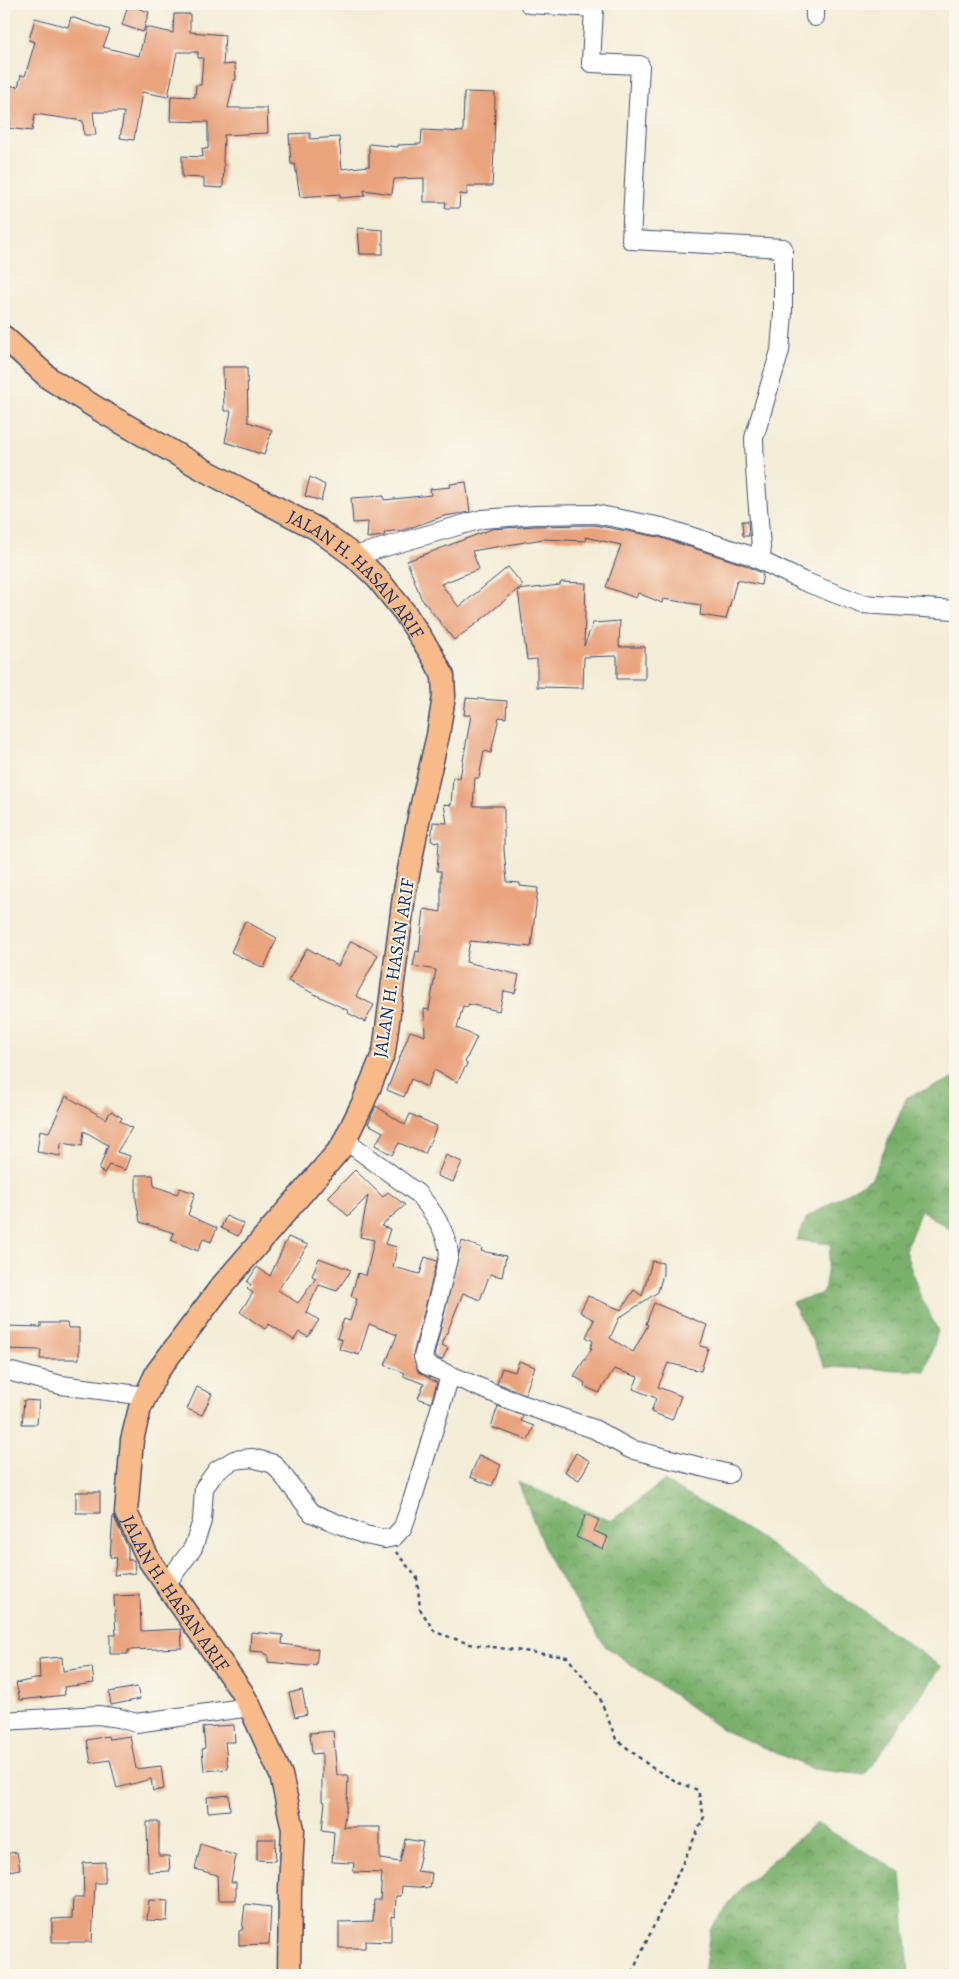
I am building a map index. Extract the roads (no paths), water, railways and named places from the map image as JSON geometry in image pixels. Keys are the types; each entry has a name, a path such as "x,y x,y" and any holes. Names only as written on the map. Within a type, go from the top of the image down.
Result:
{"main road":[{"name":"JALAN H. HASAN ARIF","path":"4,337 50,379 103,412 206,471 317,529 354,556 377,578 405,613 443,676 444,696 438,736 419,816 404,896 384,1052 363,1104 341,1148 220,1288 157,1372 140,1408 132,1440 126,1513 149,1560 242,1691 281,1775 293,1830 289,1975"}],"street":[{"path":"529,4 594,8 591,62 640,65 631,240 783,248 783,313 780,351 754,438 762,561"},
{"path":"354,556 482,519 536,514 585,514 662,527 749,555 803,581 862,604 955,610"},
{"path":"345,1140 417,1192 445,1236 448,1246 447,1267 423,1357 426,1365 519,1404 594,1429 630,1449 729,1474"},
{"path":"4,1370 61,1385 146,1396"},
{"path":"166,1584 193,1548 202,1521 204,1488 217,1470 234,1460 252,1458 274,1464 312,1513 365,1535 385,1539 394,1537 403,1527 450,1376"},
{"path":"4,1722 98,1715 136,1723 250,1707"}]}
